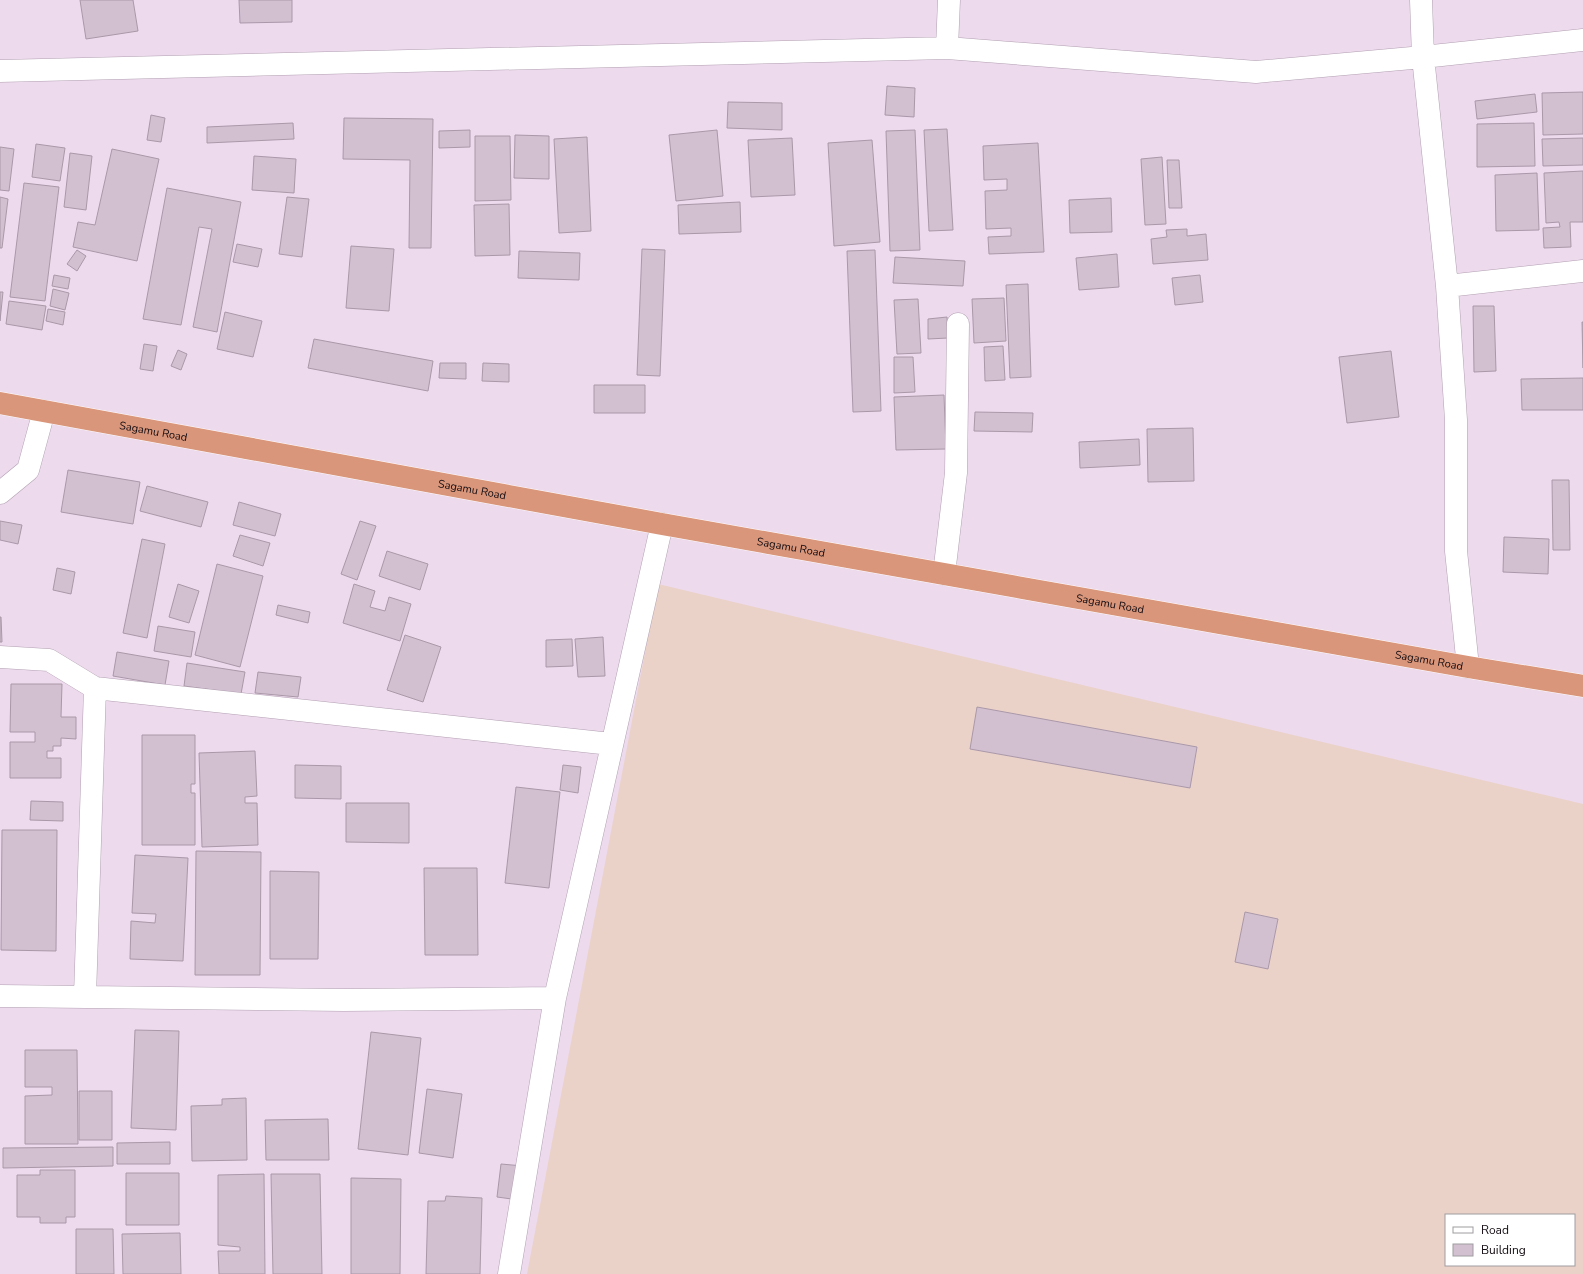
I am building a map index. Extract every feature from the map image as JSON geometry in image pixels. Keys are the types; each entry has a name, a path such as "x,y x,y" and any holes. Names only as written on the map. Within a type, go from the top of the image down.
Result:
{"highway":[{"name":"Sagamu Road","path":"0,403 662,524 1468,667 1583,686"}],"street":[{"path":"947,48 949,0"},
{"path":"1421,0 1423,57 1447,286 1456,420 1456,551 1468,667"},
{"path":"0,71 947,48 1256,72 1423,57 1583,40"},
{"path":"1447,286 1583,271"},
{"path":"944,574 956,473 958,324"},
{"path":"0,493 28,470 44,411"},
{"path":"509,1274 555,998 611,744 662,524"},
{"path":"0,657 49,660 96,688 611,744"},
{"path":"85,996 96,688"},
{"path":"0,996 344,1000 555,998"}],"shaded area":[{"path":"658,584 1583,804 1583,1274 527,1274"}],"building":[{"path":"80,0 133,0 138,31 86,39"},
{"path":"239,0 292,0 292,22 240,23"},
{"path":"887,86 915,88 914,117 885,115"},
{"path":"1583,92 1583,134 1543,135 1542,93"},
{"path":"1535,94 1537,112 1477,119 1475,101"},
{"path":"728,102 782,103 782,130 727,128"},
{"path":"151,115 165,118 161,142 147,140"},
{"path":"344,118 433,119 431,248 409,248 410,160 343,159"},
{"path":"293,123 294,139 207,143 207,127"},
{"path":"1534,123 1535,166 1477,167 1477,124"},
{"path":"947,129 953,230 929,231 924,130"},
{"path":"470,130 470,147 439,148 439,131"},
{"path":"717,130 723,196 676,201 669,135"},
{"path":"915,130 920,250 890,251 886,131"},
{"path":"515,135 549,136 549,179 514,178"},
{"path":"475,136 510,136 511,200 475,201"},
{"path":"587,137 591,231 559,233 554,139"},
{"path":"792,138 795,195 751,197 748,140"},
{"path":"1583,138 1583,165 1543,166 1542,139"},
{"path":"872,140 880,242 834,246 828,143"},
{"path":"1038,143 1044,252 989,254 988,237 1011,236 1011,228 986,229 985,191 1007,190 1007,179 984,180 983,146"},
{"path":"36,144 65,148 60,181 32,177"},
{"path":"0,147 14,149 9,191 0,190"},
{"path":"112,149 159,159 137,261 73,247 78,222 95,225"},
{"path":"70,153 92,156 86,210 64,207"},
{"path":"254,156 296,159 294,193 252,190"},
{"path":"1162,157 1166,224 1145,225 1141,159"},
{"path":"1167,160 1179,160 1182,208 1169,208"},
{"path":"1583,171 1583,222 1570,222 1571,247 1544,248 1543,228 1560,227 1559,222 1546,223 1544,173"},
{"path":"1537,173 1539,230 1496,231 1495,175"},
{"path":"24,183 59,187 45,301 10,297"},
{"path":"167,188 241,202 217,332 193,327 212,229 199,227 181,325 143,319"},
{"path":"0,197 8,199 2,248 0,248"},
{"path":"287,197 309,199 302,257 279,254"},
{"path":"1111,198 1112,232 1070,233 1069,200"},
{"path":"740,202 741,232 679,234 678,205"},
{"path":"509,204 510,255 475,256 474,205"},
{"path":"1187,229 1187,236 1206,234 1208,260 1153,264 1151,239 1167,237 1166,230"},
{"path":"237,244 262,249 258,267 233,262"},
{"path":"351,246 394,249 389,311 346,308"},
{"path":"642,249 665,250 660,376 637,375"},
{"path":"77,250 86,256 77,271 67,264"},
{"path":"875,250 881,411 853,412 847,251"},
{"path":"519,251 580,253 579,280 518,278"},
{"path":"1117,254 1119,287 1079,290 1076,258"},
{"path":"895,257 965,261 963,286 893,283"},
{"path":"54,275 70,278 68,289 52,286"},
{"path":"1200,275 1203,302 1175,305 1172,278"},
{"path":"1028,284 1031,377 1010,378 1006,285"},
{"path":"53,289 69,293 65,310 50,306"},
{"path":"0,292 3,292 0,321"},
{"path":"1004,298 1006,341 974,343 972,299"},
{"path":"918,299 921,353 897,354 894,300"},
{"path":"9,301 46,306 42,330 6,324"},
{"path":"1473,306 1494,306 1496,371 1474,372"},
{"path":"48,309 65,312 63,325 46,321"},
{"path":"225,312 262,321 253,357 217,349"},
{"path":"947,317 948,338 928,339 928,319"},
{"path":"1582,322 1583,322 1583,368"},
{"path":"314,339 433,361 428,391 308,368"},
{"path":"144,344 157,346 153,371 140,369"},
{"path":"1003,346 1005,380 985,381 984,347"},
{"path":"178,350 187,354 181,370 171,366"},
{"path":"1391,351 1399,417 1347,423 1339,357"},
{"path":"894,357 913,357 915,392 894,393"},
{"path":"440,363 466,363 466,379 439,378"},
{"path":"483,363 509,364 509,382 482,381"},
{"path":"1583,378 1583,410 1522,410 1521,379"},
{"path":"594,385 645,385 645,413 594,413"},
{"path":"944,395 946,449 896,450 894,397"},
{"path":"975,412 1033,413 1032,432 974,431"},
{"path":"1193,428 1194,481 1148,482 1147,429"},
{"path":"1139,439 1140,465 1080,468 1079,442"},
{"path":"68,470 140,482 133,524 61,512"},
{"path":"1552,480 1569,480 1570,550 1553,550"},
{"path":"147,486 208,502 201,527 140,511"},
{"path":"239,502 281,514 275,536 233,525"},
{"path":"0,521 22,525 18,544 0,540"},
{"path":"360,521 376,526 357,580 341,574"},
{"path":"240,535 270,543 263,566 233,556"},
{"path":"1504,537 1549,539 1548,574 1503,572"},
{"path":"142,539 165,544 147,638 123,633"},
{"path":"387,551 428,564 420,590 379,576"},
{"path":"217,564 263,576 240,667 195,655"},
{"path":"57,568 75,572 71,594 53,590"},
{"path":"178,584 199,591 189,623 169,617"},
{"path":"354,584 375,591 370,607 385,611 389,597 411,604 400,641 343,623"},
{"path":"278,605 310,612 308,623 276,615"},
{"path":"1,617 2,642 0,642"},
{"path":"158,626 195,632 191,657 154,651"},
{"path":"405,635 441,647 423,702 387,690"},
{"path":"603,637 605,676 578,677 575,639"},
{"path":"572,639 573,666 546,667 546,640"},
{"path":"117,652 169,661 165,685 113,676"},
{"path":"187,663 245,672 241,694 184,686"},
{"path":"258,672 301,677 298,697 255,693"},
{"path":"11,684 62,684 61,717 76,717 76,739 61,738 61,746 53,746 53,751 47,751 47,758 61,758 61,778 10,778 10,742 35,742 35,732 10,732"},
{"path":"977,707 1197,747 1190,788 970,749"},
{"path":"142,735 195,735 195,784 191,784 191,793 195,793 195,845 142,845"},
{"path":"255,751 257,796 245,797 245,803 257,803 258,845 202,847 199,753"},
{"path":"295,765 341,766 341,799 295,798"},
{"path":"563,765 581,767 578,793 560,790"},
{"path":"516,787 560,792 549,888 505,883"},
{"path":"31,801 63,802 63,821 30,820"},
{"path":"346,803 409,803 409,843 346,842"},
{"path":"2,830 57,830 56,951 1,950"},
{"path":"196,851 261,852 260,975 195,975"},
{"path":"135,855 188,858 183,961 130,959 131,921 155,923 156,914 132,913"},
{"path":"424,868 477,868 478,955 425,955"},
{"path":"270,871 319,872 318,959 270,959"},
{"path":"1245,912 1278,919 1268,969 1235,962"},
{"path":"135,1030 179,1031 176,1130 131,1128"},
{"path":"371,1032 421,1038 408,1155 358,1149"},
{"path":"25,1050 77,1050 78,1144 25,1144 25,1096 52,1095 52,1087 25,1087"},
{"path":"427,1089 462,1094 453,1158 419,1153"},
{"path":"79,1091 112,1091 112,1140 79,1140"},
{"path":"246,1098 247,1160 192,1161 191,1106 222,1105 222,1099"},
{"path":"328,1119 329,1160 266,1160 265,1120"},
{"path":"170,1142 170,1164 117,1164 117,1143"},
{"path":"113,1147 113,1166 3,1168 3,1148"},
{"path":"501,1164 523,1166 519,1200 497,1197"},
{"path":"40,1170 75,1170 75,1217 66,1217 66,1223 40,1223 40,1217 17,1217 17,1175 40,1175"},
{"path":"126,1173 179,1173 179,1225 126,1225"},
{"path":"264,1174 265,1274 219,1274 218,1251 240,1251 240,1247 218,1245 218,1175"},
{"path":"271,1174 320,1174 322,1274 273,1274"},
{"path":"351,1178 401,1179 400,1274 351,1274"},
{"path":"446,1196 482,1198 480,1274 426,1274 428,1201 445,1201"},
{"path":"76,1229 113,1229 114,1274 76,1274"},
{"path":"180,1233 181,1274 123,1274 122,1234"}]}
